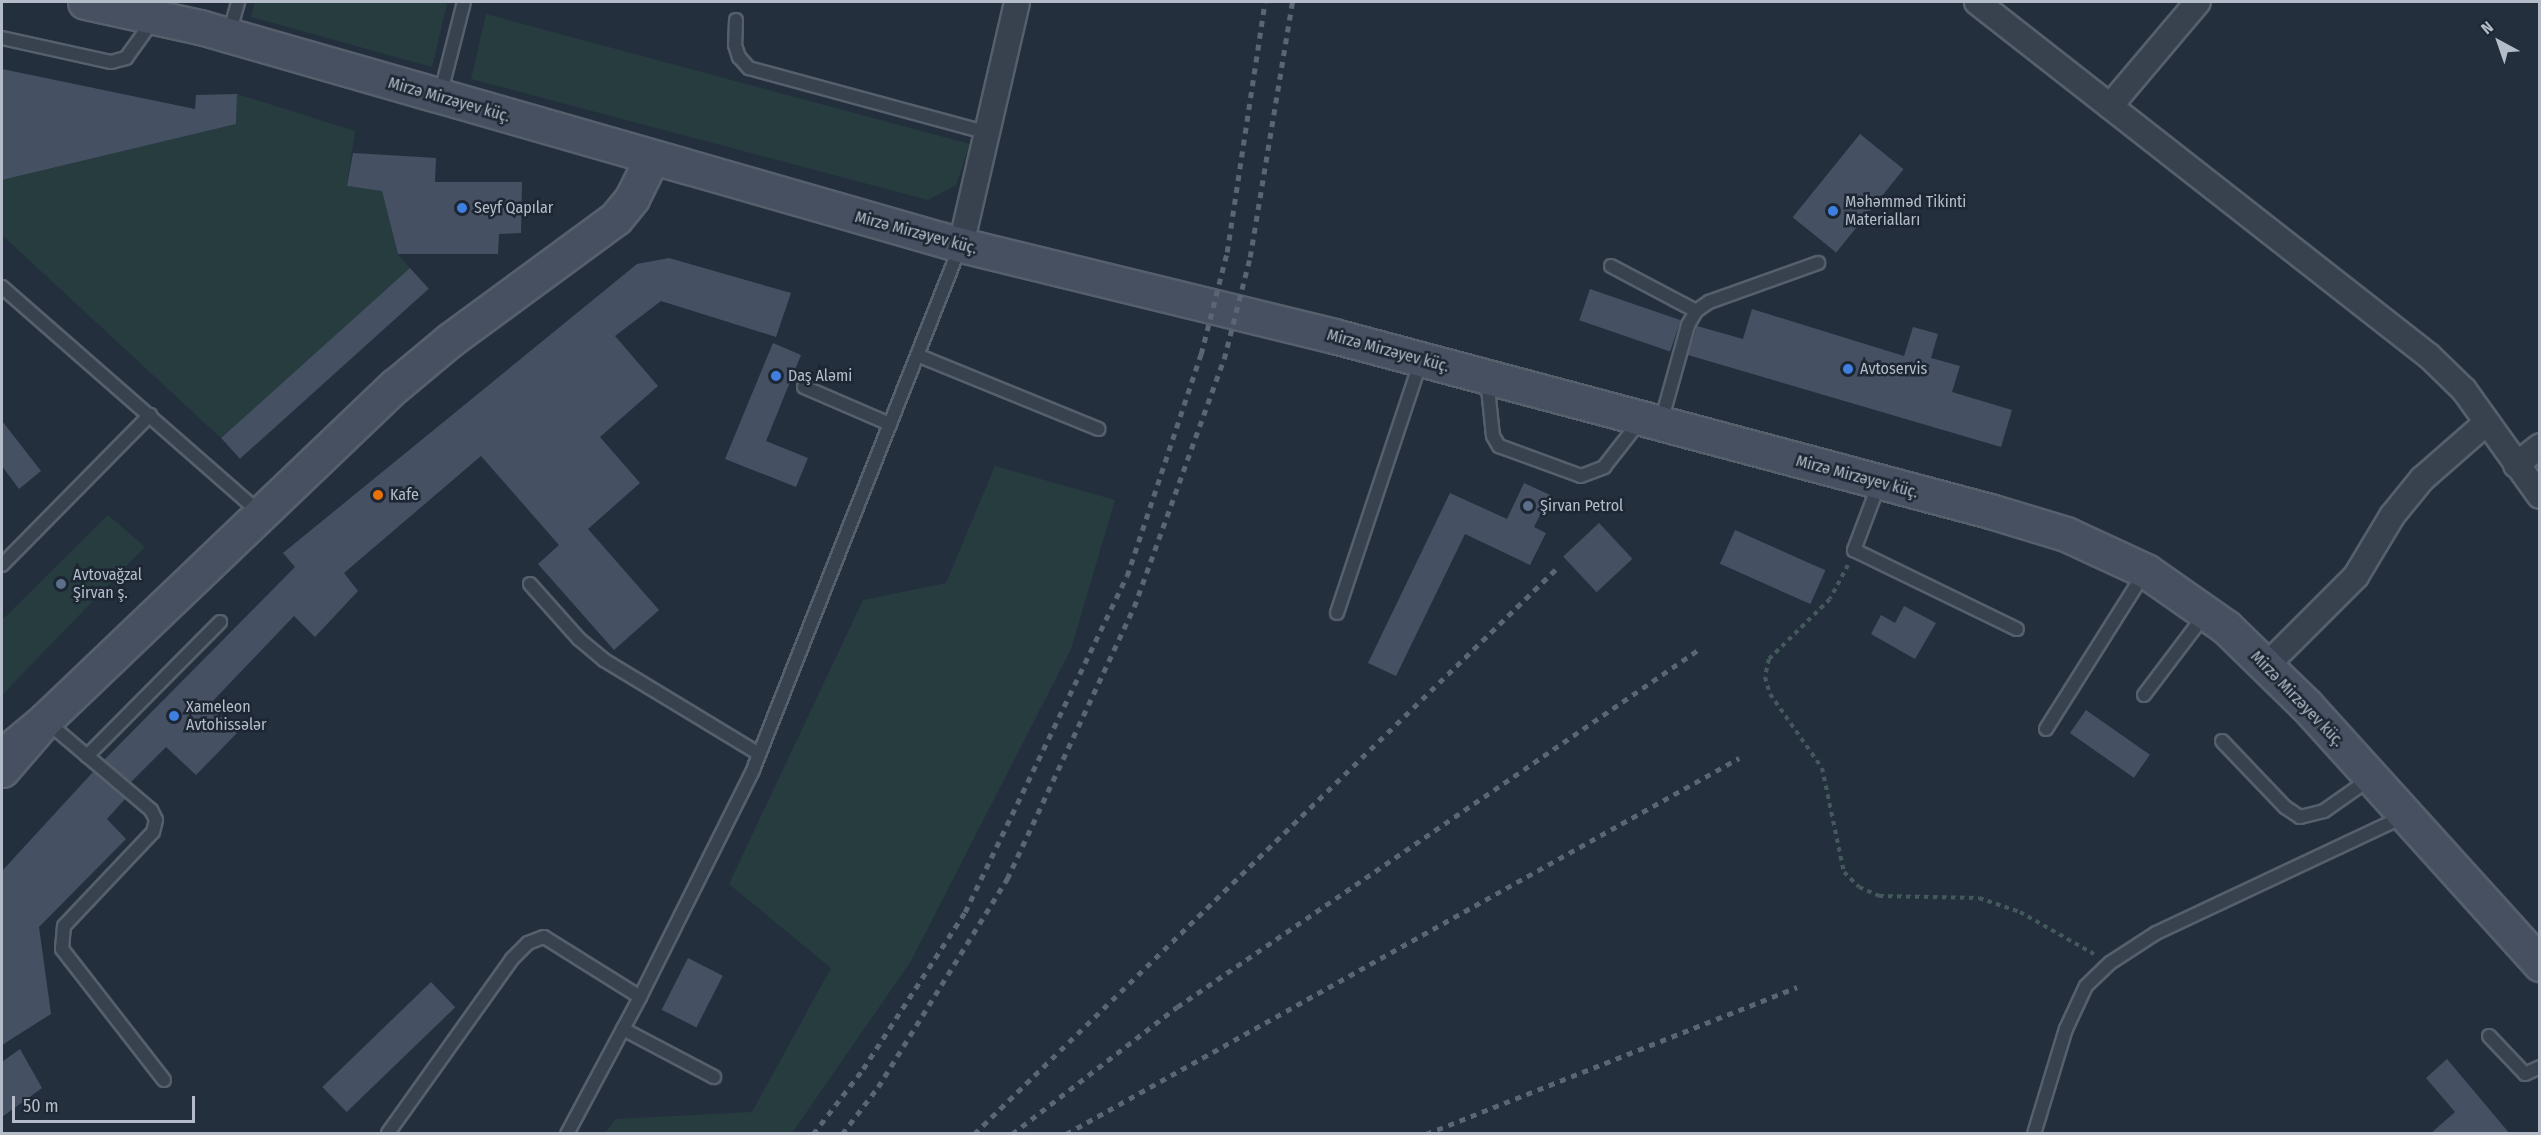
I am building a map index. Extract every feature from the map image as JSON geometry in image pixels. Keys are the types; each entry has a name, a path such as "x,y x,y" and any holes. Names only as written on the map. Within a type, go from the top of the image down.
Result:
{"main road":[{"name":"Mirzə Mirzəyev küç.","path":"85,2 228,35 651,160 961,245 1422,360 1879,484 1990,511 2066,534 2146,571 2207,612 2267,664 2540,964"},
{"path":"2,756 45,720 260,513 450,340 616,218 632,198 651,160"},
{"path":"2,770 45,720"}],"street":[{"path":"961,245 989,133 1017,2"},
{"path":"1977,2 2429,356 2463,390 2540,496"},
{"path":"2110,106 2198,2"},
{"path":"2267,664 2356,576 2392,516 2422,479 2487,422"},
{"path":"2516,465 2540,446"}],"lane":[{"path":"228,35 238,2"},
{"path":"440,97 464,2"},
{"path":"2,38 111,62 126,58 155,17"},
{"path":"736,20 735,45 739,57 749,68 989,133"},
{"path":"567,1134 640,997 759,754 961,245"},
{"path":"1487,377 1493,436 1499,446 1581,476 1604,467 1651,422 1688,325 1696,311 1709,302 1818,264"},
{"path":"1611,266 1696,311"},
{"path":"2,287 150,414 260,513"},
{"path":"917,355 1098,429"},
{"path":"1337,613 1422,360"},
{"path":"804,387 890,424"},
{"path":"2,565 150,414"},
{"path":"1879,484 1854,550 2017,629"},
{"path":"2046,729 2146,571"},
{"path":"530,584 579,639 604,660 759,754"},
{"path":"2144,695 2207,612"},
{"path":"87,756 220,622"},
{"path":"45,720 151,810 156,820 153,832 64,926 62,949 164,1080"},
{"path":"2222,741 2284,807 2300,817 2324,811 2372,778"},
{"path":"2034,1134 2066,1029 2086,986 2110,963 2156,933 2406,815"},
{"path":"388,1133 512,959 528,944 544,937 640,997"},
{"path":"623,1029 714,1077"},
{"path":"2489,1036 2525,1074 2540,1067"}],"path":[{"path":"1854,550 1830,599 1769,660 1765,677 1770,694 1822,768 1844,872 1859,887 1879,896 1979,898 2020,912 2110,963"}],"green space":[{"path":"255,2 437,2 447,4 432,67 251,17"},
{"path":"486,14 970,144 956,185 928,200 471,79"},
{"path":"237,94 355,131 347,186 382,191 398,254 410,268 222,439 2,235 2,180 236,124"},
{"path":"995,466 1115,500 1071,649 911,961 792,1133 605,1133 615,1119 752,1112 831,968 729,884 863,600 946,583"},
{"path":"108,515 145,547 2,695 2,620"}],"building":[{"path":"2,69 195,109 196,95 237,94 236,124 2,180"},
{"path":"1860,134 1904,169 1836,252 1793,217"},
{"path":"353,153 436,158 435,182 522,182 521,233 499,234 498,254 398,254 382,191 347,186"},
{"path":"669,258 791,293 776,337 661,301 615,336 658,386 600,437 640,483 588,529 659,610 614,650 538,564 559,545 481,456 344,573 358,591 315,637 294,616 209,705 237,733 196,775 166,747 131,782 104,760 295,567 283,553 637,264"},
{"path":"410,268 429,289 240,459 221,438"},
{"path":"1590,289 1681,320 1670,351 1579,320"},
{"path":"1752,309 1904,356 1913,327 1938,334 1931,358 1960,366 1952,392 2012,410 2001,447 1688,355 1697,326 1743,339"},
{"path":"773,343 801,355 766,441 808,458 796,487 725,459"},
{"path":"2,421 41,471 19,489 2,466"},
{"path":"1524,483 1550,495 1534,527 1546,533 1530,565 1465,534 1396,676 1368,663 1450,493 1507,519"},
{"path":"1599,523 1632,559 1597,592 1563,556"},
{"path":"1735,530 1825,570 1810,604 1720,564"},
{"path":"1904,606 1936,623 1915,659 1871,634 1881,615 1895,623"},
{"path":"2086,710 2150,755 2134,778 2070,733"},
{"path":"93,772 125,799 107,819 126,839 39,927 51,1014 2,1045 2,871"},
{"path":"688,958 723,976 696,1027 662,1010"},
{"path":"431,982 455,1007 347,1112 322,1087"},
{"path":"20,1049 42,1088 2,1117 2,1062"},
{"path":"2447,1059 2510,1134 2430,1134 2455,1112 2426,1078"}],"railway":[{"path":"813,1134 863,1069 965,912 1127,576 1201,354 1227,252 1265,2"},
{"path":"842,1134 878,1087 1007,879 1134,607 1224,359 1250,257 1292,2"},
{"path":"974,1134 1557,568"},
{"path":"1012,1134 1177,1007 1701,648"},
{"path":"1066,1134 1739,758"},
{"path":"1426,1134 1797,987"}],"place":[{"name":"Seyf Qapılar","path":"462,208"},
{"name":"Məhəmməd Tikinti Materialları","path":"1833,211"},
{"name":"Avtoservis","path":"1848,369"},
{"name":"Daş Aləmi","path":"776,376"},
{"name":"Kafe","path":"378,495"},
{"name":"Şirvan Petrol","path":"1528,506"},
{"name":"Avtovağzal Şirvan ş.","path":"61,584"},
{"name":"Xameleon Avtohissələr","path":"174,716"}]}
